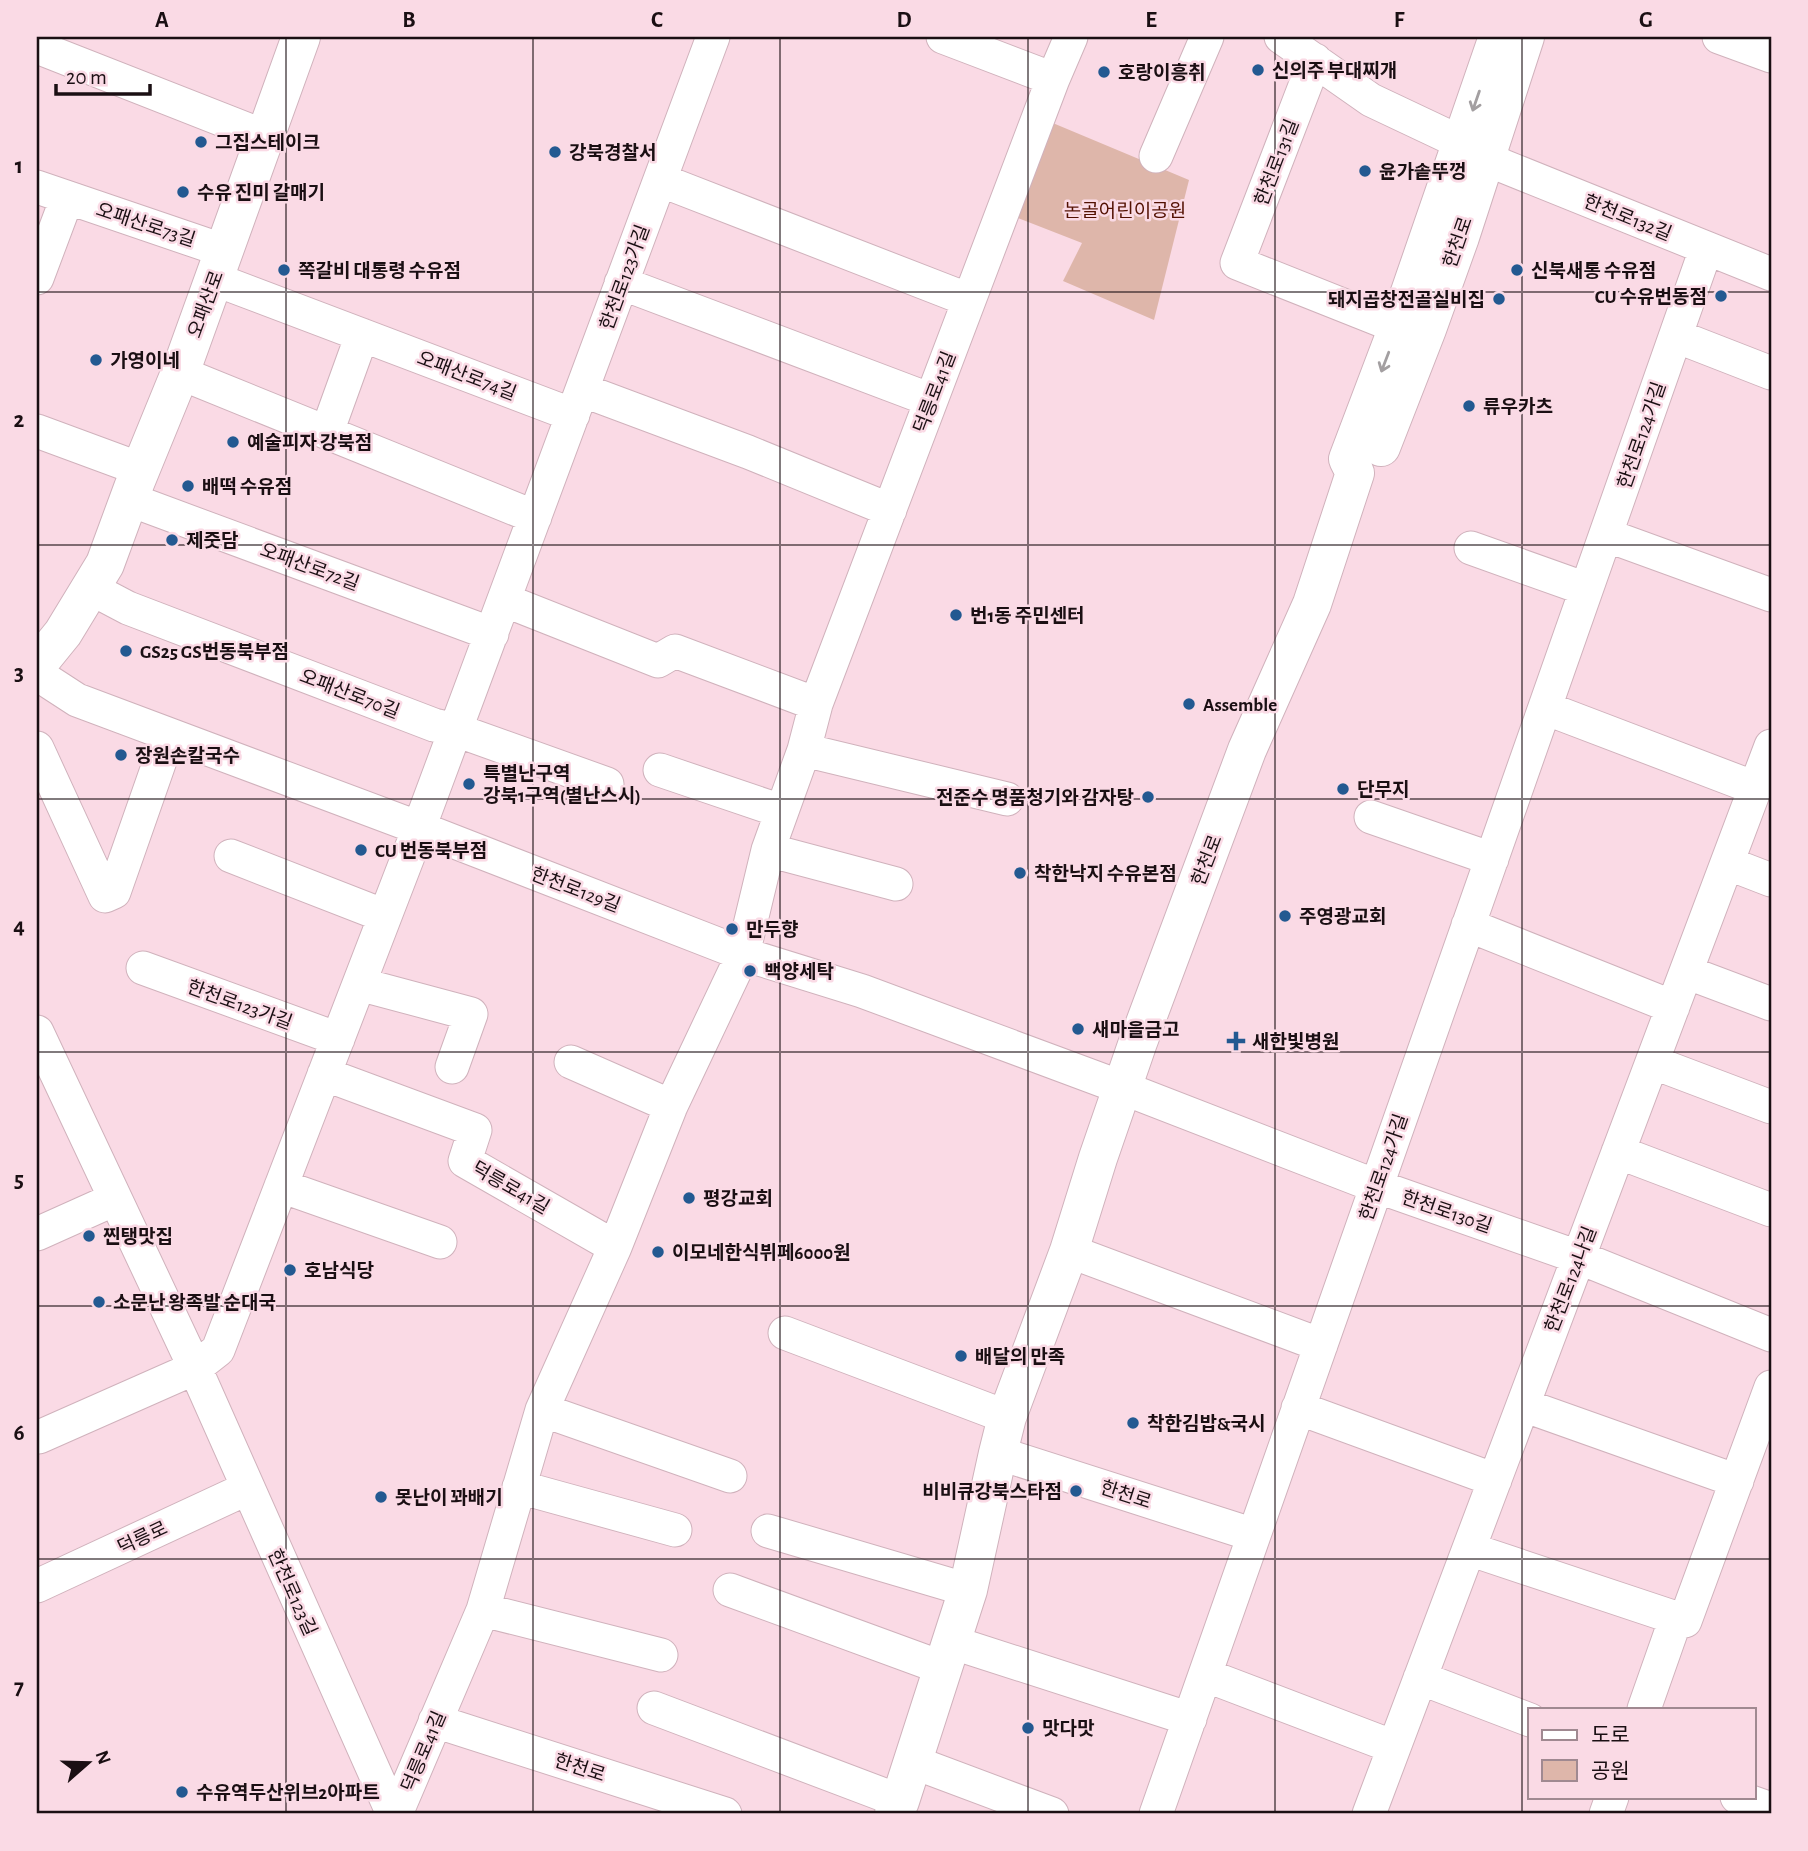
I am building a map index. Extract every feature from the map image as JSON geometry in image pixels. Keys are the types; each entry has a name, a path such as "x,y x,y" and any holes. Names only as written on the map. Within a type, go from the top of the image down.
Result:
{"main road":[{"name":"오패산로","path":"37,665 63,633 105,564 134,484 180,373 301,37"},
{"name":"한천로","path":"1355,473 1374,466 1460,236 1474,150 1498,37"},
{"name":"한천로","path":"897,1808 968,1590 1007,1417 1069,1251 1138,1042 1247,750 1312,604 1355,473 1348,459 1398,327 1525,37"}],"street":[{"name":"한천로123가길","path":"195,1368 218,1350 386,916 713,37"},
{"path":"943,37 1053,79"},
{"name":"덕릉로41길","path":"395,1814 483,1610 542,1410 615,1247 671,1106 743,954 768,850 804,750 816,704 1071,37"},
{"path":"1156,156 1207,37"},
{"path":"1282,37 1371,100 1474,150"},
{"path":"1719,37 1771,56"},
{"path":"37,47 266,137"},
{"name":"한천로131길","path":"1315,60 1237,263 1398,327"},
{"name":"한천로132길","path":"1474,150 1503,166 1771,274"},
{"path":"660,180 969,299"},
{"name":"오패산로73길","path":"37,278 52,193 219,265"},
{"name":"한천로124가길","path":"1156,1814 1706,249"},
{"name":"오패산로74길","path":"219,265 362,335 578,403 748,452 890,510"},
{"path":"621,283 931,400"},
{"path":"327,432 362,335"},
{"path":"1676,336 1771,373"},
{"path":"180,373 535,517"},
{"path":"37,431 134,484"},
{"name":"오패산로72길","path":"134,484 492,634"},
{"path":"1605,535 1771,595"},
{"path":"1471,548 1586,589"},
{"name":"오패산로70길","path":"90,588 128,608 434,725 456,730 607,784"},
{"path":"504,600 657,661 675,651 816,704"},
{"name":"한천로129길","path":"37,674 77,700 419,828 743,954 862,991 1123,1088"},
{"path":"1545,708 1755,788"},
{"path":"37,748 105,896 114,892 169,735"},
{"name":"한천로124나길","path":"1369,1814 1771,746"},
{"path":"804,750 1007,799"},
{"path":"660,770 782,811"},
{"path":"1371,817 1492,859"},
{"path":"768,850 896,884"},
{"path":"231,856 386,916"},
{"path":"1727,863 1771,880"},
{"path":"1468,925 1672,1007"},
{"name":"한천로123가길","path":"142,968 338,1039"},
{"path":"1686,972 1771,1004"},
{"path":"359,984 471,1014 452,1067"},
{"name":"한천로123길","path":"37,1032 195,1368 395,1814"},
{"path":"571,1062 671,1106"},
{"path":"1652,1062 1771,1107"},
{"name":"덕릉로41길","path":"324,1074 475,1130 465,1161 615,1247"},
{"name":"한천로130길","path":"1123,1088 1376,1186 1578,1257 1771,1335"},
{"path":"1618,1152 1771,1210"},
{"path":"281,1186 440,1242"},
{"path":"37,1234 115,1199"},
{"path":"1069,1251 1321,1345"},
{"path":"785,1333 1007,1417"},
{"path":"39,1437 195,1368"},
{"path":"1469,1549 1685,1621 1771,1387"},
{"path":"1523,1405 1737,1481"},
{"path":"1298,1408 1494,1480"},
{"path":"542,1410 730,1476"},
{"name":"한천로","path":"998,1453 1254,1535"},
{"path":"519,1487 675,1530"},
{"name":"덕릉로","path":"37,1586 248,1488"},
{"path":"768,1531 968,1590"},
{"path":"730,1590 947,1655 1190,1719"},
{"path":"483,1610 661,1655"},
{"path":"1644,1708 1676,1618"},
{"path":"1205,1675 1394,1747"},
{"path":"1420,1678 1528,1719"},
{"name":"한천로","path":"654,1708 897,1808"},
{"name":"한천로","path":"435,1721 725,1814"},
{"path":"913,1762 1052,1814"},
{"path":"1740,1798 1771,1809"}],"green space":[{"name":"논골어린이공원","path":"1048,121 1189,180 1154,320 1063,281 1082,243 1013,216"}],"place":[{"name":"신의주 부대찌개","path":"1258,70"},
{"name":"호랑이흥취","path":"1104,72"},
{"name":"그집스테이크","path":"201,142"},
{"name":"강북경찰서","path":"555,152"},
{"name":"윤가솥뚜껑","path":"1365,171"},
{"name":"수유 진미 갈매기","path":"183,192"},
{"name":"쪽갈비 대통령 수유점","path":"284,270"},
{"name":"신북새통 수유점","path":"1517,270"},
{"name":"CU 수유번동점","path":"1721,296"},
{"name":"돼지곱창전골실비집","path":"1499,299"},
{"name":"가영이네","path":"96,360"},
{"name":"류우카츠","path":"1469,406"},
{"name":"예술피자 강북점","path":"233,442"},
{"name":"배떡 수유점","path":"188,486"},
{"name":"제줏담","path":"172,540"},
{"name":"번1동 주민센터","path":"956,615"},
{"name":"GS25 GS번동북부점","path":"126,651"},
{"name":"Assemble","path":"1189,704"},
{"name":"장원손칼국수","path":"121,755"},
{"name":"특별난구역 강북1구역(별난스시)","path":"469,784"},
{"name":"단무지","path":"1343,789"},
{"name":"전준수 명품청기와 감자탕","path":"1148,797"},
{"name":"CU 번동북부점","path":"361,850"},
{"name":"착한낙지 수유본점","path":"1020,873"},
{"name":"주영광교회","path":"1285,916"},
{"name":"만두향","path":"732,929"},
{"name":"백양세탁","path":"750,971"},
{"name":"새마을금고","path":"1078,1029"},
{"name":"새한빛병원","path":"1236,1041"},
{"name":"평강교회","path":"689,1198"},
{"name":"찐탱맛집","path":"89,1236"},
{"name":"이모네한식뷔페6000원","path":"658,1252"},
{"name":"호남식당","path":"290,1270"},
{"name":"소문난 왕족발 순대국","path":"99,1302"},
{"name":"배달의 만족","path":"961,1356"},
{"name":"착한김밥&국시","path":"1133,1423"},
{"name":"비비큐강북스타점","path":"1076,1491"},
{"name":"못난이 꽈배기","path":"381,1497"},
{"name":"맛다맛","path":"1028,1728"},
{"name":"수유역두산위브2아파트","path":"182,1792"}]}
